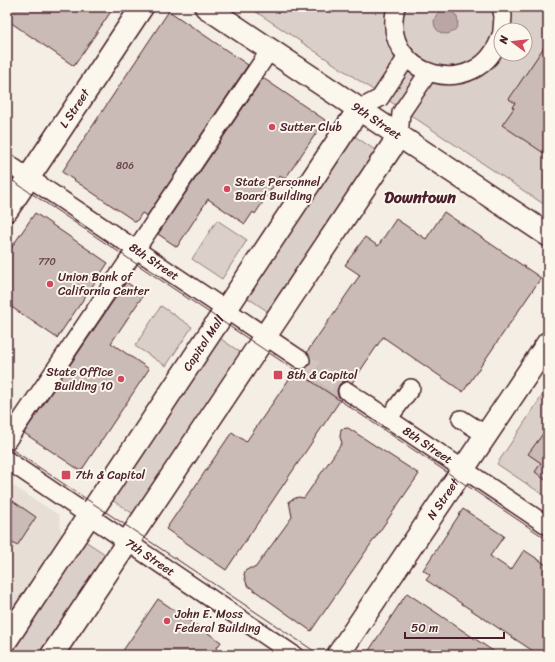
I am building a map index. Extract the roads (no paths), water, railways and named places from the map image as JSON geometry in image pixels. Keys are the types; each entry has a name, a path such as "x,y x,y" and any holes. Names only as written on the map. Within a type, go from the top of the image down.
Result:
{"main road":[{"name":"L Street","path":"7,210 142,7"},
{"name":"9th Street","path":"206,7 548,235"},
{"name":"Capitol Mall","path":"7,638 359,109"},
{"path":"52,655 399,136"},
{"name":"N Street","path":"338,655 548,343"}],"street":[{"path":"396,7 394,20 396,36 399,44 407,58 428,73 447,77 464,74 480,66 493,54"},
{"path":"501,7 502,22"},
{"path":"7,441 270,50"},
{"name":"Capitol Mall","path":"359,109 380,98 407,58"},
{"path":"399,136 401,113 428,73"},
{"name":"8th Street","path":"7,163 302,360"},
{"path":"388,419 411,388"},
{"name":"8th Street","path":"347,391 548,526"},
{"path":"461,419 486,435"},
{"name":"7th Street","path":"7,460 294,655"}],"tunnel":[{"path":"301,360 347,391"}],"tram line":[{"path":"7,177 548,540"},
{"path":"7,446 320,655"}],"place":[{"name":"Sutter Club","path":"272,127"},
{"name":"State Personnel Board Building","path":"227,189"},
{"name":"Union Bank of California Center","path":"50,284"},
{"name":"8th & Capitol","path":"278,375"},
{"name":"State Office Building 10","path":"121,379"},
{"name":"7th & Capitol","path":"66,475"},
{"name":"John E. Moss Federal Building","path":"167,621"}],"district":[{"name":"Downtown","path":"420,197"}]}
